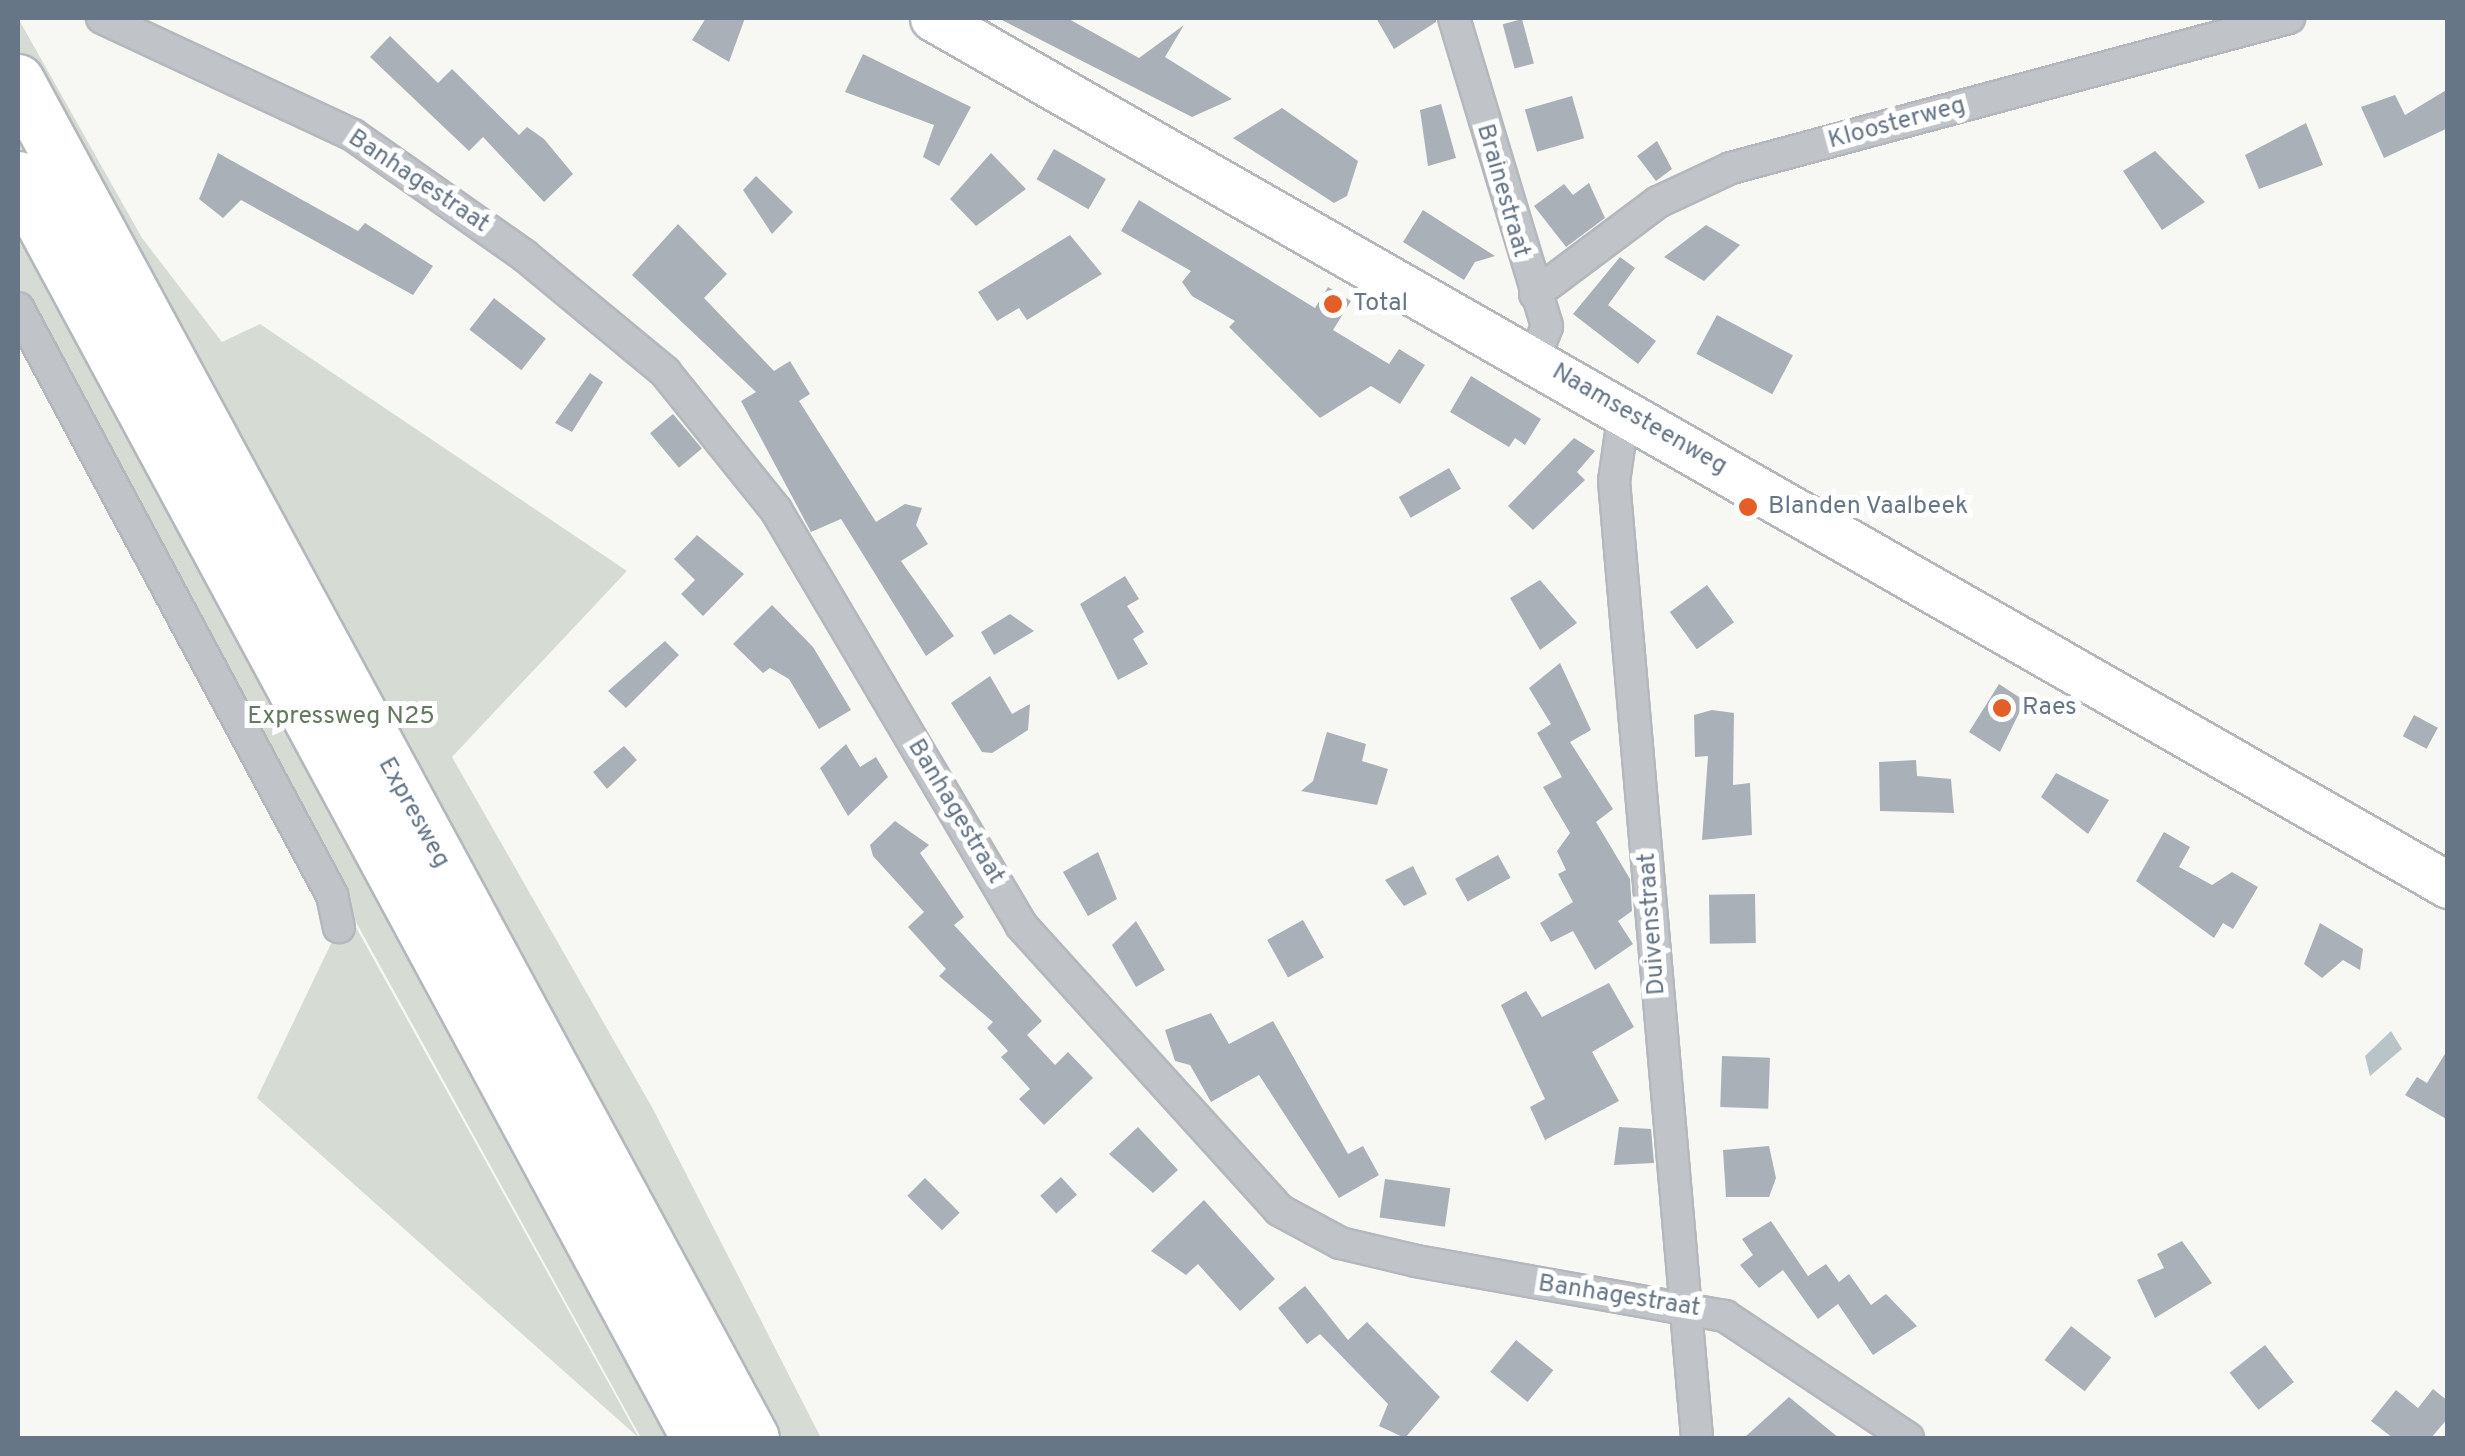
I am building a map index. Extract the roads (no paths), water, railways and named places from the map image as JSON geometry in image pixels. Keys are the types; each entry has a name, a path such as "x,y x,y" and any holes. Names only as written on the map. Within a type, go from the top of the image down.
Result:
{"highway":[{"name":"Expresweg","path":"18,81 752,1438"},
{"name":"Expresweg","path":"18,178 698,1438"}],"main road":[{"name":"Naamsesteenweg","path":"933,18 2448,885"}],"street":[{"name":"Banhagestraat","path":"102,18 353,135 525,256 665,372 776,510 1021,925 1279,1210 1340,1243 1416,1261 1682,1305 1725,1316 1908,1438"},
{"name":"Brainestraat","path":"1454,18 1547,333 1534,360"},
{"name":"Kloosterweg","path":"1535,294 1658,202 1731,168 2289,18"},
{"path":"18,308 332,895 339,927"},
{"name":"Duivenstraat","path":"1624,412 1614,481 1682,1305 1697,1438"}],"place":[{"name":"Total","path":"1333,304"},
{"name":"Blanden Vaalbeek","path":"1748,507"},
{"name":"Raes","path":"2002,708"}],"park label":[{"name":"Expressweg N25","path":"341,717"}]}
